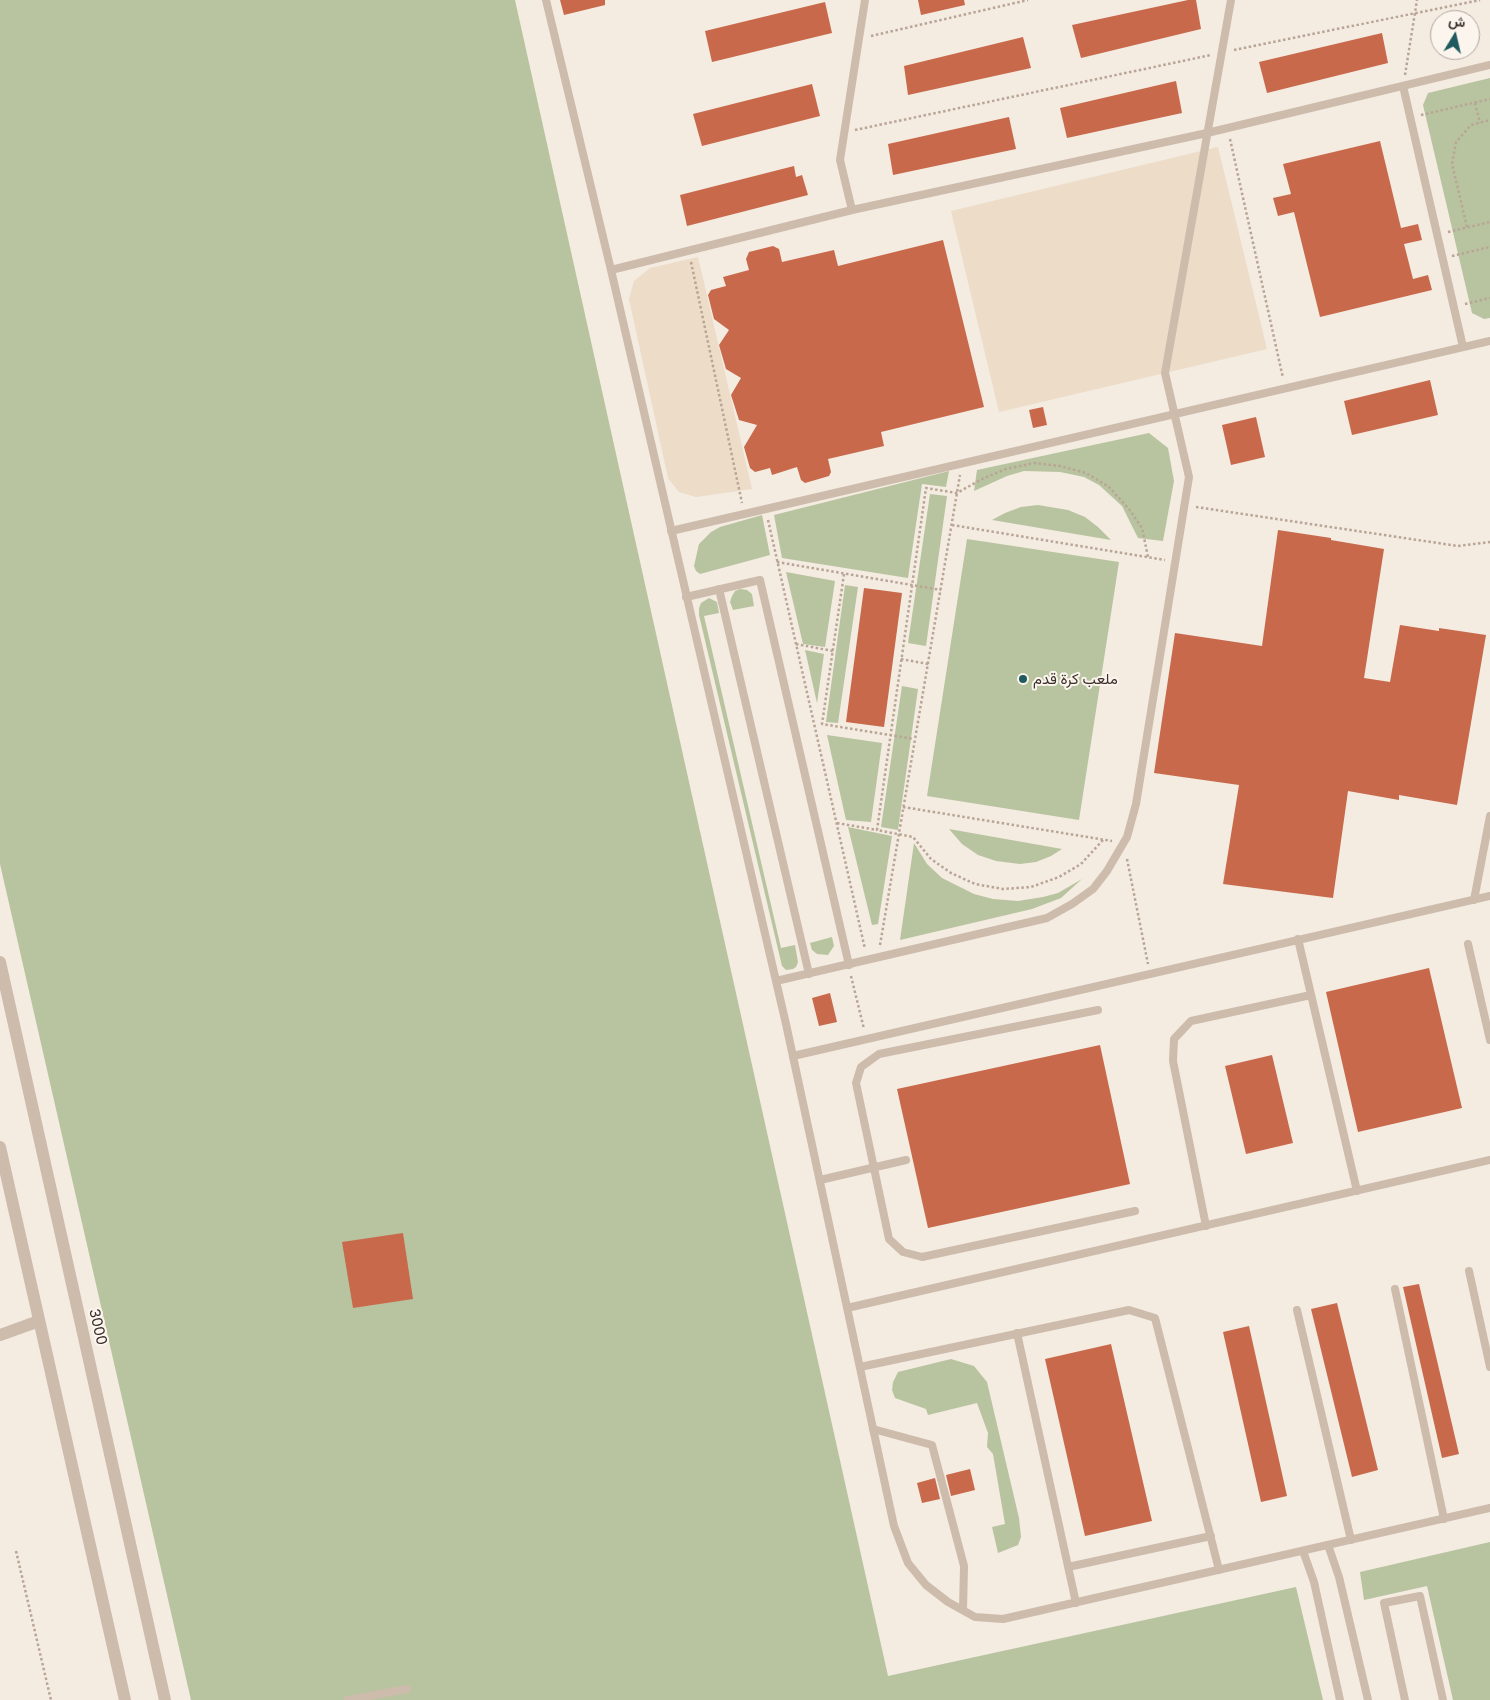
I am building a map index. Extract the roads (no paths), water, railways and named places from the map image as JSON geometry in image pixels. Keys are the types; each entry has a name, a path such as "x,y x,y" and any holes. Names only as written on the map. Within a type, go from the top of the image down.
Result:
{"street":[{"name":"3000","path":"0,962 165,1700"},
{"path":"0,1147 124,1700"},
{"path":"0,1334 39,1322"}],"lane":[{"path":"546,0 611,270 776,981 894,1526 908,1564 926,1585 975,1617 1003,1619 1490,1508"},
{"path":"852,210 840,160 865,0"},
{"path":"776,981 1047,918 1093,890 1107,871 1127,837 1136,804 1189,477 1165,373 1231,0"},
{"path":"611,270 852,210 1207,133 1490,65"},
{"path":"1404,86 1463,347"},
{"path":"671,531 1176,415 1490,340"},
{"path":"686,597 760,580 849,965"},
{"path":"719,589 809,974"},
{"path":"1474,900 1490,816"},
{"path":"793,1056 1490,896"},
{"path":"1298,940 1357,1191"},
{"path":"1468,944 1490,1040"},
{"path":"1206,1226 1173,1061 1174,1038 1191,1021 1311,995"},
{"path":"1098,1010 879,1054 861,1067 856,1083 889,1239 903,1252 922,1256 1135,1211"},
{"path":"820,1180 906,1160"},
{"path":"847,1308 1490,1160"},
{"path":"1469,1272 1490,1367"},
{"path":"1395,1289 1444,1519"},
{"path":"860,1367 1129,1310 1155,1318 1219,1570"},
{"path":"1297,1310 1351,1540"},
{"path":"1017,1334 1076,1603"},
{"path":"873,1429 932,1445 964,1566 963,1610"},
{"path":"1068,1566 1211,1536"},
{"path":"1328,1545 1339,1577 1368,1700"},
{"path":"1303,1551 1314,1582 1340,1700"},
{"path":"1405,1700 1384,1603 1420,1596 1443,1700"},
{"path":"348,1700 407,1689"}],"place":[{"name":"ملعب كرة قدم","path":"1023,679"}]}
